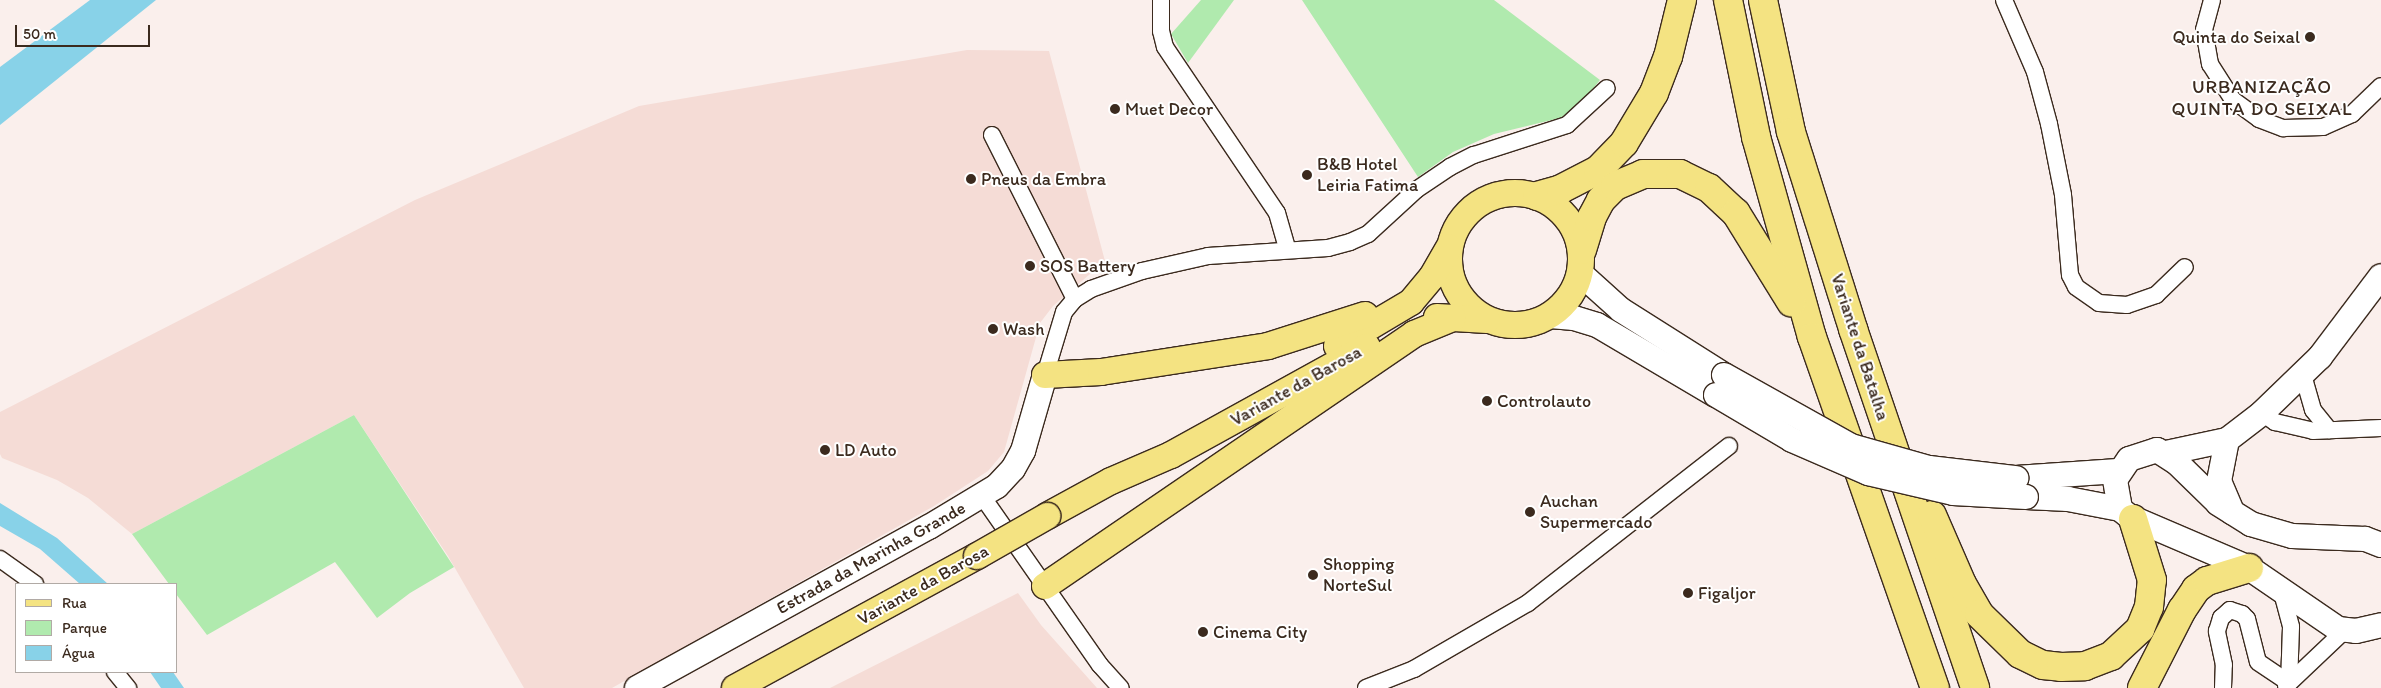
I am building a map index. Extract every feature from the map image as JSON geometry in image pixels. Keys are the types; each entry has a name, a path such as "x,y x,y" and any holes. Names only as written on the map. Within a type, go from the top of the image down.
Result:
{"highway":[{"path":"1537,196 1561,188 1598,170 1624,143 1654,93 1668,58 1682,0"},
{"path":"1728,0 1756,137 1812,337 1935,688"},
{"name":"Variante da Batalha","path":"1763,0 1791,132 1908,493 1975,688"},
{"path":"1581,262 1592,217 1601,200 1615,186 1630,178 1661,172 1696,180 1736,214 1763,252 1812,337"},
{"path":"1908,493 1933,516 1962,584 1979,614 2020,654 2043,665 2061,667 2085,666 2111,656 2140,629 2152,595 2152,580 2127,514"},
{"path":"2142,688 2182,610 2196,589 2207,581 2249,568"}],"main road":[{"path":"1514,192 1537,196 1554,204 1567,216 1577,232 1581,262 1564,305 1550,316 1529,324 1508,325 1487,320 1472,310 1456,290 1449,266 1449,248 1457,226 1471,209 1491,197 1514,192"},
{"name":"Variante da Barosa","path":"1111,481 1163,444 1393,314 1420,291 1449,248"},
{"path":"1581,262 1621,310 1792,440 1868,473 1953,493 2021,488 2118,471"},
{"path":"2166,454 2227,440 2262,413 2303,375 2381,276"},
{"path":"1045,375 1101,372 1268,346 1329,328 1420,291"},
{"path":"1550,316 1574,318 1597,325 1720,385"},
{"name":"Variante da Barosa","path":"735,688 1111,481 1171,455 1407,324 1432,317 1487,320"},
{"path":"1045,586 1414,334 1453,318"},
{"name":"Estrada da Marinha Grande","path":"637,688 982,496 1007,478 1018,461 1045,375"},
{"path":"2227,440 2219,481 2233,514"},
{"path":"2127,514 2115,488 2118,471 2129,459 2139,453 2157,450 2166,454 2202,490 2233,514 2274,532 2365,539 2381,545"},
{"path":"2021,488 2127,514 2249,568 2344,631 2381,625"}],"street":[{"path":"1161,0 1161,31 1165,47 1277,213 1287,249"},
{"path":"2004,0 2035,72 2049,124 2063,196 2070,275 2076,287 2099,303 2127,306 2156,295 2185,267"},
{"path":"2212,0 2204,30 2210,64 2232,100 2259,119 2283,128 2323,128 2352,114 2381,86"},
{"path":"1045,375 1059,323 1075,299 1108,282 1176,262 1208,256 1287,249 1328,248 1368,234 1416,190 1450,166 1491,149 1567,125 1607,88"},
{"path":"992,135 1075,299"},
{"path":"2303,375 2313,410 2329,430"},
{"path":"2262,413 2288,426 2313,431 2381,428"},
{"path":"1366,688 1414,669 1528,602 1729,446"},
{"path":"982,496 1100,665 1121,688"},
{"path":"0,559 34,583"},
{"path":"2281,589 2291,627 2286,685"},
{"path":"2223,688 2224,665 2217,631 2221,618 2230,610 2242,614 2247,620 2258,662 2286,685"},
{"path":"2286,685 2344,631"},
{"path":"116,673 128,688"}],"shaded area":[{"path":"967,50 1049,51 1105,261 1053,306 1040,323 1004,452 988,471 934,506 612,688 524,688 448,556 354,415 132,534 88,498 57,480 2,458 0,454 0,412 415,200 639,106"},
{"path":"1018,593 1041,625 1097,688 830,688"}],"green space":[{"path":"1201,0 1234,0 1188,63 1171,34"},
{"path":"1302,0 1494,0 1600,80 1579,106 1560,118 1494,134 1453,152 1418,177"},
{"path":"354,415 454,567 410,593 377,618 335,562 207,635 178,597 178,583 168,583 132,534"}],"water":[{"path":"90,0 156,0 0,125 0,67"},
{"path":"0,503 57,538 107,583 79,583 40,549 0,526"},
{"path":"151,673 174,673 184,688 161,688"}],"place":[{"name":"Quinta do Seixal","path":"2310,37"},
{"name":"Muet Decor","path":"1115,109"},
{"name":"B&B Hotel Leiria Fatima","path":"1307,175"},
{"name":"Pneus da Embra","path":"971,179"},
{"name":"SOS Battery","path":"1030,266"},
{"name":"Wash","path":"993,329"},
{"name":"Controlauto","path":"1487,401"},
{"name":"LD Auto","path":"825,450"},
{"name":"Auchan Supermercado","path":"1530,512"},
{"name":"Shopping NorteSul","path":"1313,575"},
{"name":"Figaljor","path":"1688,593"},
{"name":"Cinema City","path":"1203,632"}],"district":[{"name":"URBANIZAÇÃO QUINTA DO SEIXAL","path":"2262,98"}]}
